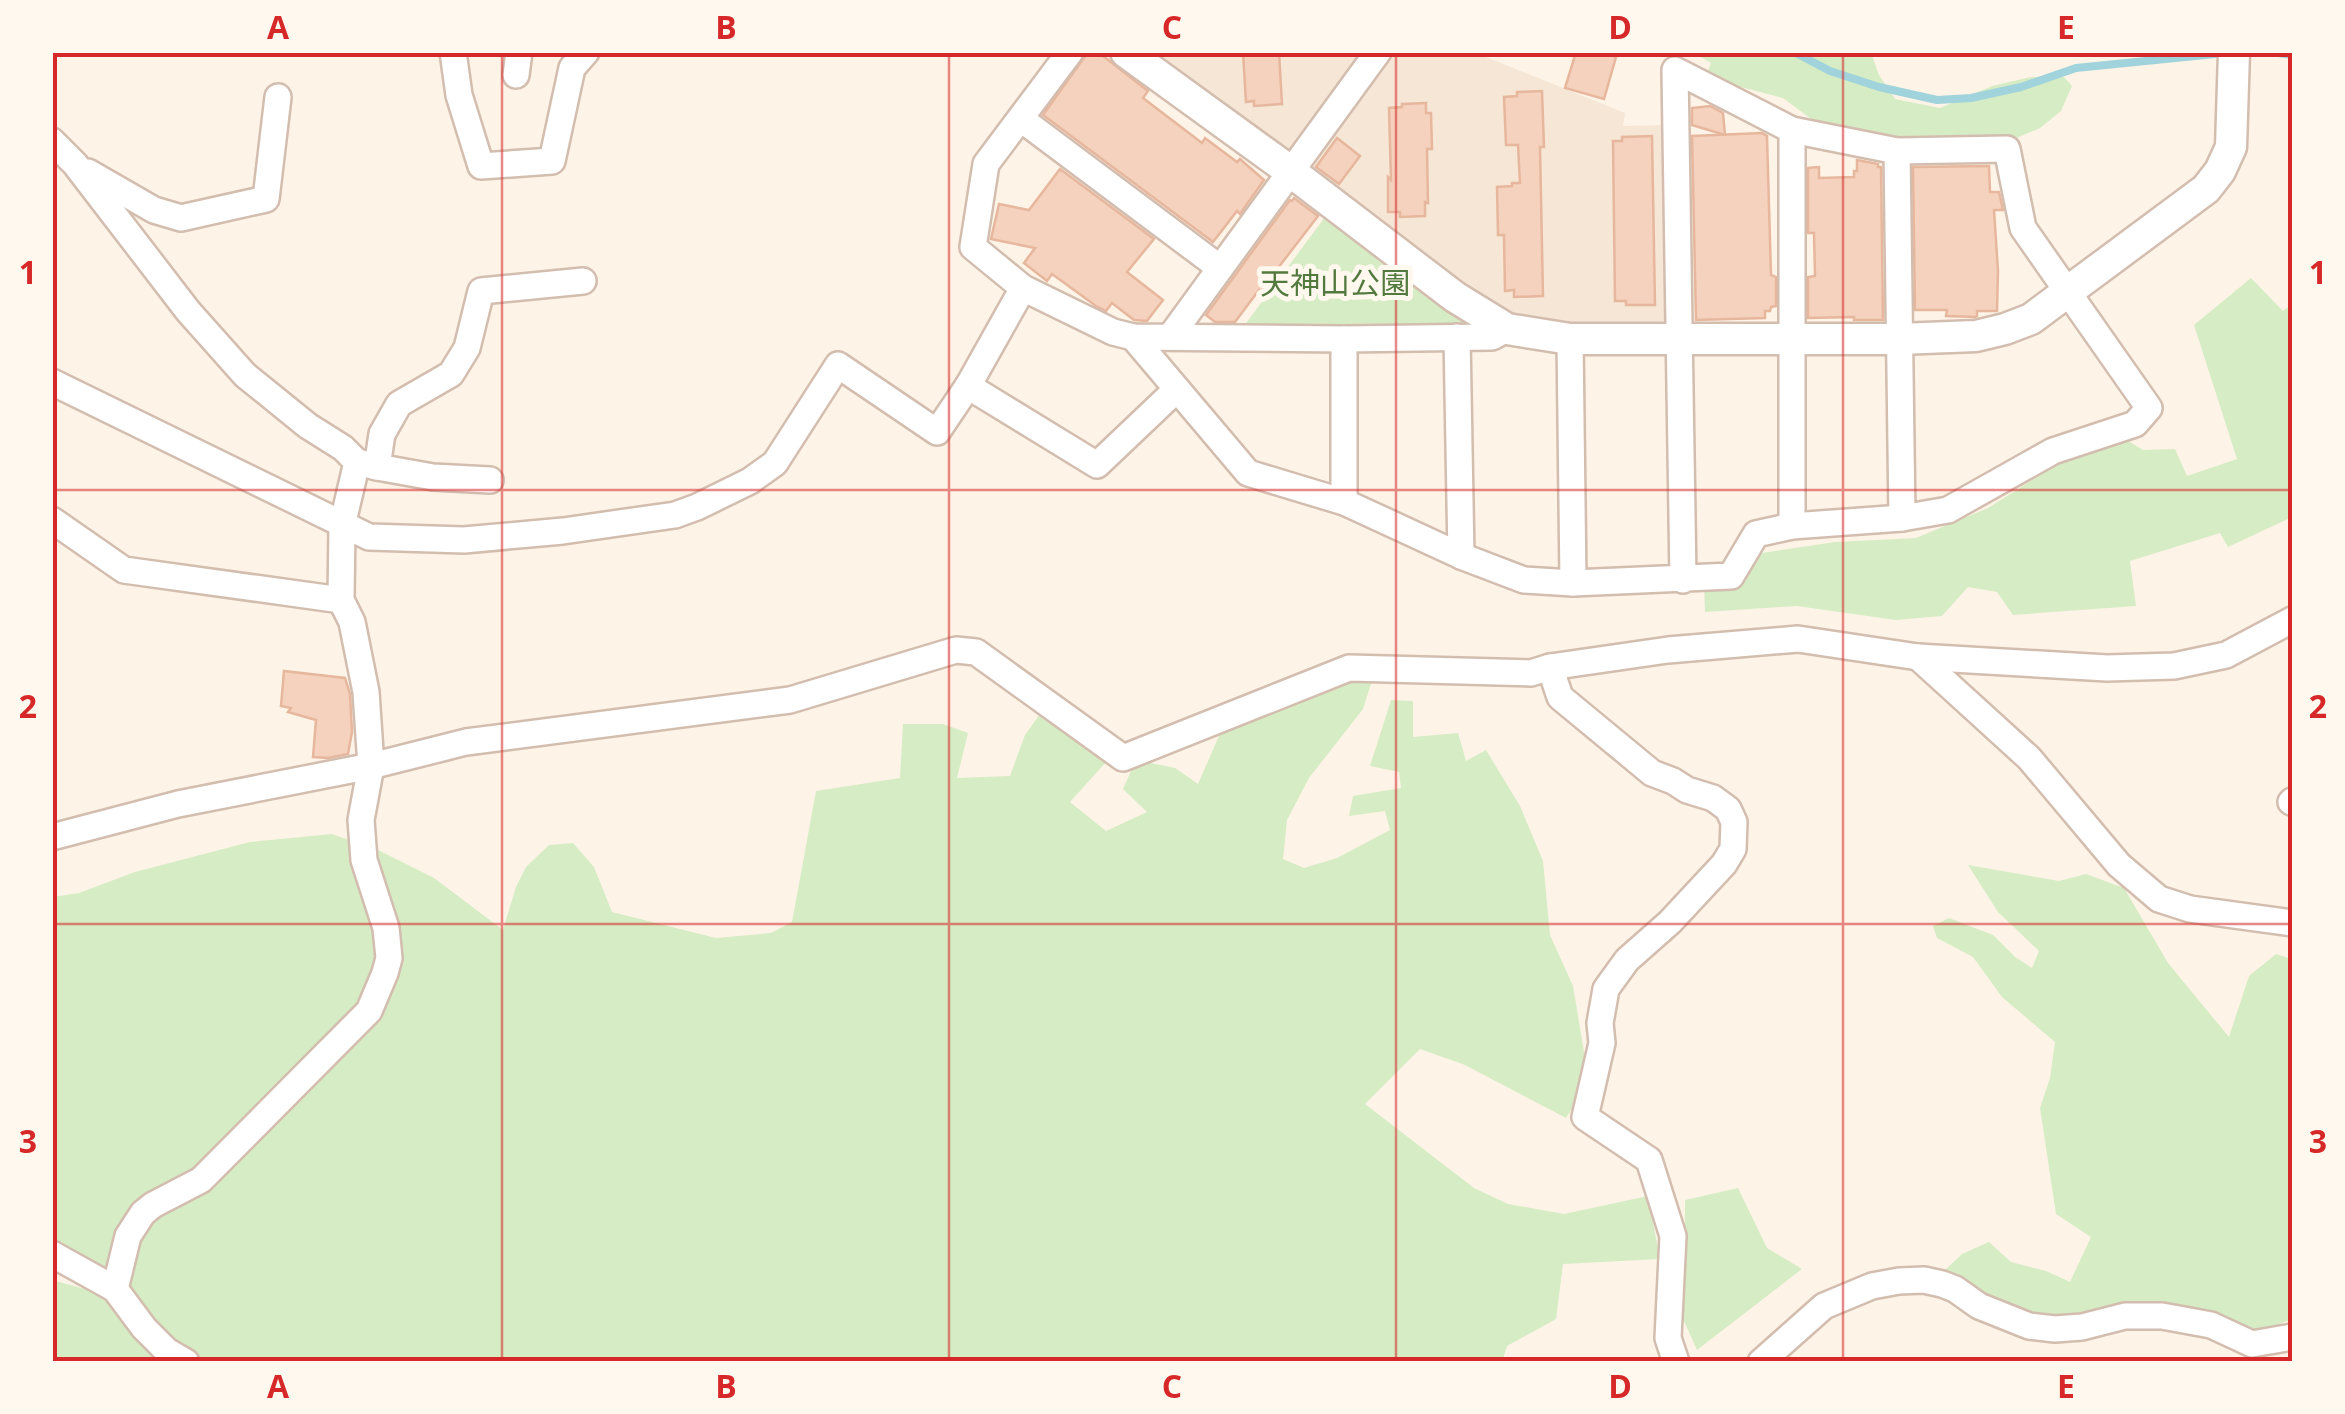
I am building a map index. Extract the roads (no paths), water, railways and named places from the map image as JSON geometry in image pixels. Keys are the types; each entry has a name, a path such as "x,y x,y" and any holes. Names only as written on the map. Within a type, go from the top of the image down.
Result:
{"street":[{"path":"453,52 459,95 481,166 552,161 572,68 586,52"},
{"path":"1070,52 986,164 973,246 1023,288 1114,332 1133,337 1457,337 1492,336 1508,329"},
{"path":"1126,52 1455,297 1508,329 1570,340 1976,336 2031,319 2206,189 2231,147 2234,60"},
{"path":"1170,338 1378,52"},
{"path":"1133,337 1248,473 1344,502 1460,556 1524,580 1573,583 1683,580 1730,576 1756,534 1792,526 1902,518 1948,510 2053,451 2135,424 2148,408 2022,228 2007,149 1897,151 1792,130 1675,70 1683,580"},
{"path":"75,164 154,210 182,218 266,199 278,97"},
{"path":"1021,119 1220,268"},
{"path":"1792,130 1792,526"},
{"path":"52,141 75,164 188,311 245,375 308,426 367,465 433,477 490,480"},
{"path":"1897,151 1902,518"},
{"path":"114,1288 128,1236 143,1213 201,1180 369,1011 389,958 386,928 364,860 362,820 371,766 366,692 352,622 341,600 342,526 367,465 399,404 451,374 467,348 482,291 584,281"},
{"path":"52,382 370,537 464,540 563,531 675,516 750,481 776,462 838,365 937,432 968,386 1023,288"},
{"path":"1457,337 1460,556"},
{"path":"1344,339 1344,502"},
{"path":"1570,340 1573,583"},
{"path":"968,386 1097,466 1176,390"},
{"path":"52,520 124,570 341,600"},
{"path":"52,837 178,804 371,766 466,742 790,700 956,650 976,652 1123,758 1349,668 1531,673 1668,650 1798,640 1918,656 2107,668 2174,666 2226,655 2292,620"},
{"path":"1918,656 2029,758 2119,866 2159,899 2190,909 2292,923"},
{"path":"1550,667 1560,698 1652,773 1686,790 1714,798 1728,809 1734,822 1732,849 1724,864 1670,922 1627,960 1606,989 1600,1023 1602,1043 1585,1117 1649,1160 1672,1236 1668,1338 1676,1362"},
{"path":"52,1254 114,1288 144,1328 186,1362"},
{"path":"1760,1362 1824,1306 1872,1286 1899,1281 1942,1284 1979,1306 2029,1326 2056,1330 2125,1316 2162,1316 2211,1325 2252,1344 2292,1337"}],"waterway":[{"path":"1794,52 1830,71 1937,100 1971,98 2021,87 2076,68 2225,53"},
{"path":"2271,52 2292,55"}],"park label":[{"name":"天神山公園","path":"1335,284"}]}
